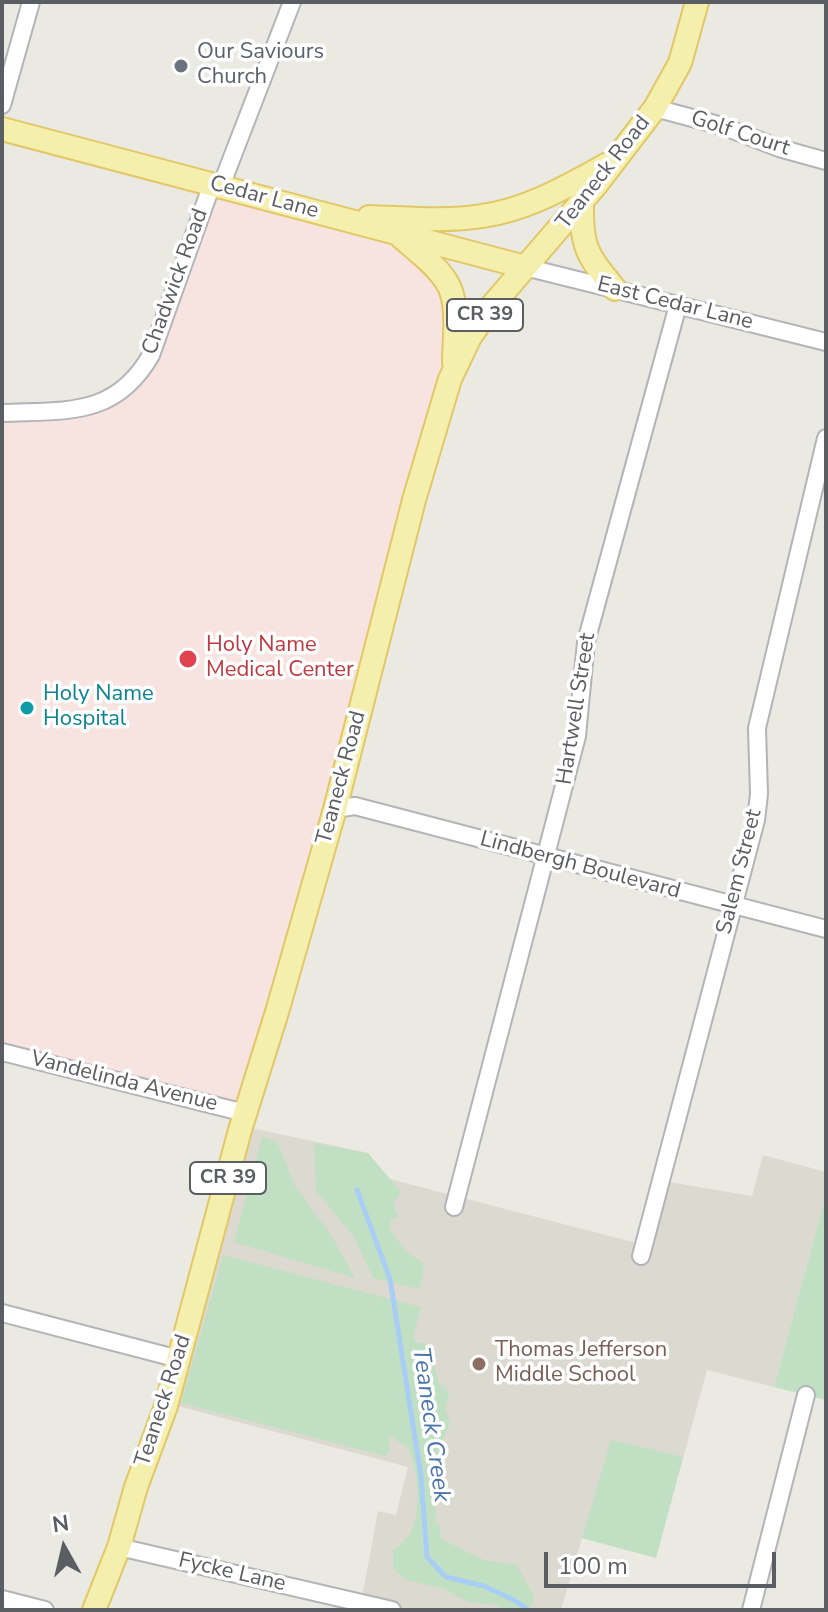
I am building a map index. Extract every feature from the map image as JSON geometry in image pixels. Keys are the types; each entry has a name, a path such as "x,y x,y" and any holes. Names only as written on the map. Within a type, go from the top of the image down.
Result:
{"main road":[{"name":"Teaneck Road","path":"94,1610 119,1547 179,1359 245,1113 335,809 414,500 454,370 477,327 582,202 655,108 680,63 697,2"},
{"name":"Cedar Lane","path":"2,129 525,267"},
{"path":"334,216 451,219 483,216 533,202 616,160"},
{"path":"582,202 585,248 615,289"},
{"path":"397,233 436,268 449,285 453,303 454,370"}],"street":[{"path":"2,105 31,2"},
{"name":"Chadwick Road","path":"2,413 79,409 111,399 141,372 151,355 216,185 292,2"},
{"name":"Golf Court","path":"655,108 722,126 779,148 826,161"},
{"name":"East Cedar Lane","path":"525,267 826,342"},
{"name":"Hartwell Street","path":"454,1207 577,736 586,642 678,305"},
{"name":"Salem Street","path":"641,1256 756,820 759,794 757,728 761,705 826,438"},
{"name":"Lindbergh Boulevard","path":"335,809 355,806 826,929"},
{"name":"Vandelinda Avenue","path":"2,1052 245,1113"},
{"path":"2,1313 179,1359"},
{"path":"751,1610 806,1395"},
{"name":"Fycke Lane","path":"119,1547 392,1610"},
{"path":"2,1599 45,1610"}],"shaded area":[{"name":"Holy Name Medical Center","path":"212,184 397,233 446,280 454,370 245,1113 2,1052 2,413 79,409 141,372"},
{"name":"Thomas Jefferson Middle School","path":"242,1126 368,1153 386,1178 644,1245 663,1181 752,1196 763,1155 826,1172 826,1194 774,1387 707,1370 656,1558 582,1538 561,1610 392,1610 361,1603 378,1511 396,1515 408,1467 166,1403"}],"green space":[{"path":"262,1137 277,1142 296,1188 331,1235 355,1278 234,1242"},
{"path":"314,1143 368,1153 401,1192 393,1204 398,1217 391,1220 389,1229 408,1253 422,1262 424,1271 419,1289 373,1278 354,1237 316,1191"},
{"path":"826,1194 826,1400 774,1387"},
{"path":"223,1255 421,1307 413,1338 417,1343 427,1343 430,1347 439,1384 446,1387 449,1395 445,1409 450,1422 438,1453 435,1471 435,1521 440,1527 441,1539 484,1560 517,1565 534,1597 530,1610 502,1610 496,1605 468,1602 442,1588 406,1580 393,1568 393,1551 411,1532 414,1523 418,1490 409,1449 388,1434 390,1451 385,1456 181,1403"},
{"path":"611,1440 683,1457 656,1558 582,1538"}],"waterway":[{"name":"Teaneck Creek","path":"357,1190 390,1279 421,1476 427,1557 446,1577 484,1586 527,1609"}],"place":[{"name":"Our Saviours Church","path":"181,66"},
{"name":"Holy Name Medical Center","path":"188,659"},
{"name":"Holy Name Hospital","path":"27,708"},
{"name":"Thomas Jefferson Middle School","path":"479,1364"}]}
